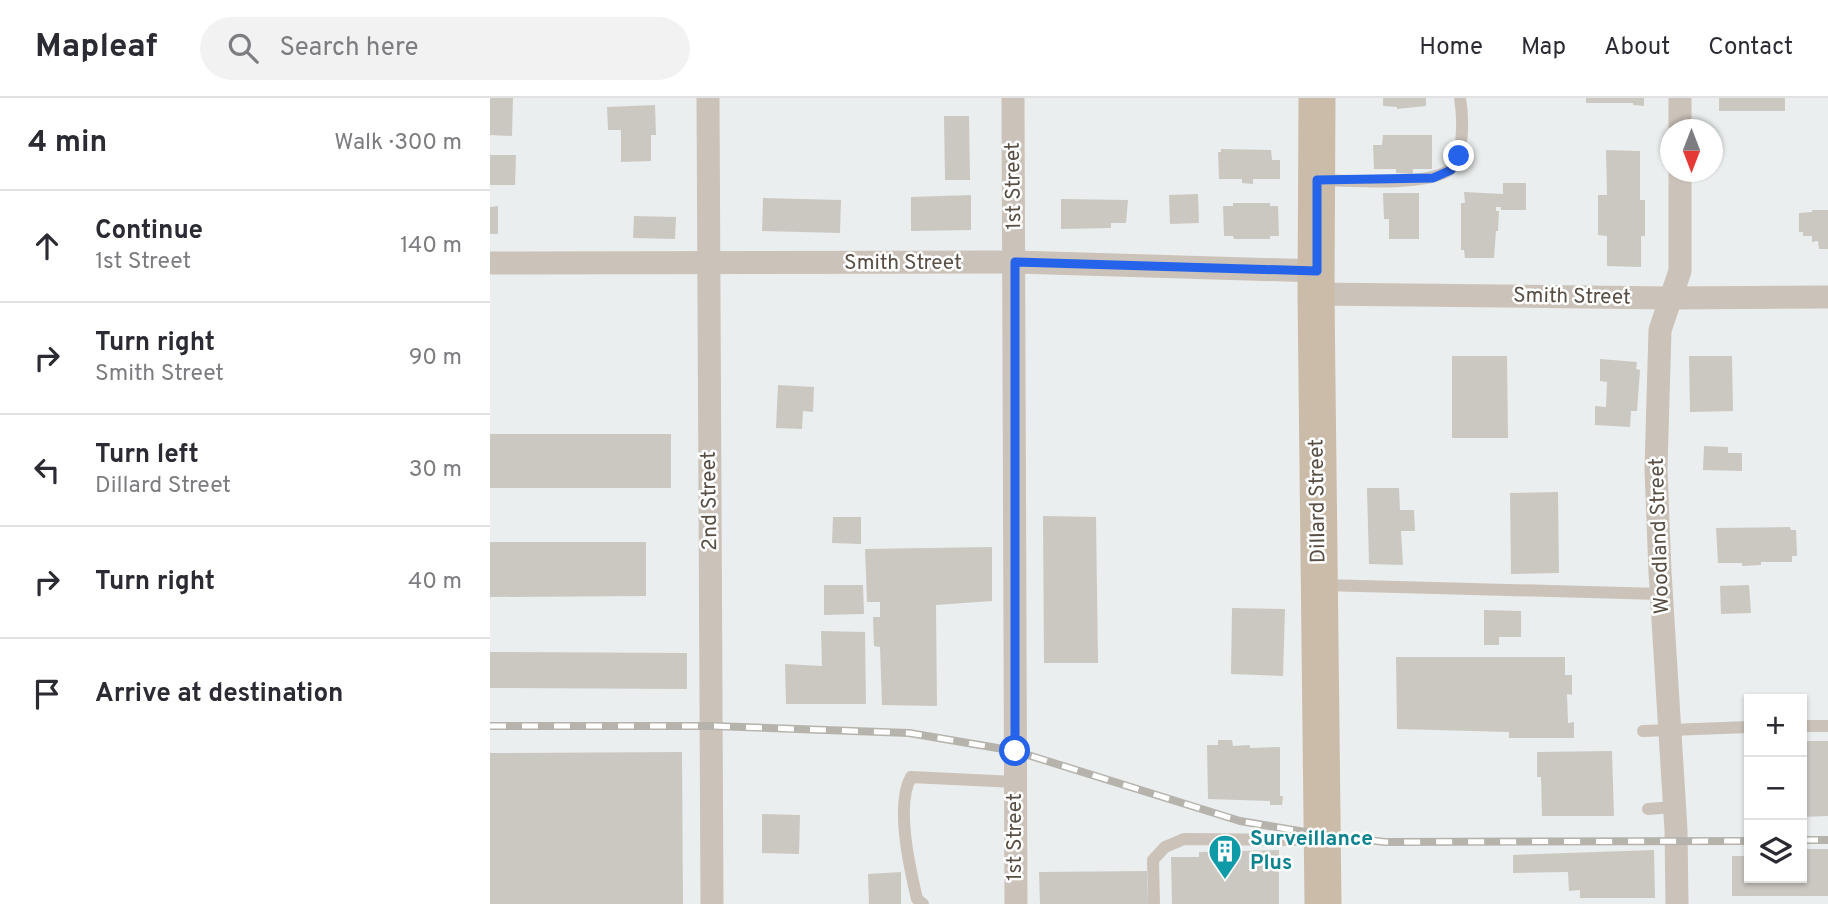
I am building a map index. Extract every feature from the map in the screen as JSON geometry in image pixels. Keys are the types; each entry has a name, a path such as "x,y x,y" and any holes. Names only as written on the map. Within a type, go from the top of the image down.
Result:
{"main road":[{"name":"Dillard Street","path":"1317,98 1316,282 1323,904"}],"street":[{"name":"2nd Street","path":"708,98 712,904"},
{"name":"1st Street","path":"1013,98 1016,904"},
{"path":"1680,98 1680,119"},
{"name":"Woodland Street","path":"1677,904 1656,469 1660,330 1680,271 1680,182"},
{"name":"Smith Street","path":"490,263 1015,262 1316,282 1670,298 1828,297"}],"lane":[{"path":"1317,180 1433,178 1451,170 1459,156 1462,113 1460,98"},
{"path":"1320,585 1661,594"},
{"path":"1807,726 1828,726"},
{"path":"1643,731 1744,727"},
{"path":"923,904 917,900 906,848 905,787 911,778 1015,782"},
{"path":"1648,809 1674,807"},
{"path":"1154,904 1153,860 1165,847 1184,839 1323,840"}],"building":[{"path":"490,98 513,98 512,136 490,135"},
{"path":"1383,98 1426,98 1426,106 1397,109 1383,106"},
{"path":"1586,98 1644,98 1644,106 1633,103 1586,103"},
{"path":"1719,98 1785,98 1785,111 1719,111"},
{"path":"655,105 656,135 651,135 651,161 621,162 621,130 608,130 607,107"},
{"path":"944,116 969,116 970,180 945,180"},
{"path":"1383,135 1432,135 1432,169 1413,169 1413,174 1396,173 1396,169 1374,169 1373,145 1382,145"},
{"path":"1221,149 1271,150 1272,160 1280,160 1280,179 1253,179 1253,184 1242,183 1242,179 1219,179 1218,152 1221,152"},
{"path":"1606,150 1640,151 1640,200 1645,200 1645,236 1641,236 1641,267 1607,266 1607,236 1598,235 1598,195 1607,195"},
{"path":"490,155 516,155 515,185 490,185"},
{"path":"1503,183 1526,183 1526,210 1501,210 1501,207 1496,207 1496,211 1499,211 1494,258 1465,258 1464,250 1461,250 1461,203 1465,203 1464,192 1503,194"},
{"path":"1383,193 1419,193 1419,239 1389,239 1389,219 1384,219"},
{"path":"1198,194 1199,223 1170,224 1169,195"},
{"path":"971,195 971,230 911,231 911,197"},
{"path":"763,198 841,200 840,233 762,231"},
{"path":"1061,199 1128,200 1126,223 1111,223 1111,228 1061,229"},
{"path":"1233,203 1270,203 1270,206 1278,206 1279,236 1270,236 1270,239 1234,239 1233,236 1224,236 1223,206 1233,206"},
{"path":"498,206 498,234 490,234 490,207"},
{"path":"1828,210 1828,249 1819,249 1818,241 1812,242 1812,236 1803,236 1803,232 1799,232 1799,213"},
{"path":"634,216 676,217 675,239 633,238"},
{"path":"1452,356 1507,356 1508,438 1452,438"},
{"path":"1689,356 1732,356 1733,411 1690,412"},
{"path":"1600,359 1637,362 1636,369 1640,370 1637,411 1631,411 1630,427 1595,425 1595,406 1606,407 1607,382 1600,381"},
{"path":"778,385 814,387 813,412 803,411 802,429 776,428"},
{"path":"490,434 671,434 671,488 490,488"},
{"path":"1704,446 1728,447 1728,453 1742,453 1742,471 1703,470"},
{"path":"1367,488 1399,488 1400,510 1414,510 1415,531 1401,531 1403,565 1369,564"},
{"path":"1558,492 1559,573 1511,574 1510,493"},
{"path":"1043,516 1096,517 1098,663 1044,663"},
{"path":"833,517 861,517 861,544 832,543"},
{"path":"1790,527 1791,530 1796,530 1797,556 1792,556 1792,562 1761,562 1761,565 1742,566 1742,563 1718,563 1716,528"},
{"path":"490,542 646,542 646,596 490,597"},
{"path":"992,547 992,601 936,605 937,706 882,705 880,647 874,646 873,617 880,617 880,602 867,602 865,549"},
{"path":"824,585 863,585 864,614 824,615"},
{"path":"1749,585 1751,613 1721,614 1720,586"},
{"path":"1232,608 1285,609 1283,676 1231,674"},
{"path":"1484,610 1521,611 1521,637 1499,637 1499,645 1484,645"},
{"path":"821,631 865,632 866,704 786,704 785,664 822,666"},
{"path":"490,652 687,653 687,689 490,688"},
{"path":"1396,657 1565,657 1565,675 1572,675 1572,695 1567,694 1568,723 1574,722 1574,738 1509,738 1509,732 1397,729"},
{"path":"1218,740 1232,740 1233,746 1250,745 1250,748 1280,747 1282,805 1270,805 1270,801 1208,799 1207,745 1218,745"},
{"path":"1807,741 1828,741 1828,816 1807,817"},
{"path":"1612,751 1614,816 1542,816 1537,752"},
{"path":"682,752 683,904 490,904 490,753"},
{"path":"762,814 800,815 799,854 762,853"},
{"path":"1807,849 1828,849 1828,896 1732,896 1732,856 1744,856 1744,883 1807,883"},
{"name":"Surveillance Plus","path":"1279,850 1279,904 1172,904 1171,857 1199,857 1199,852"},
{"path":"1654,850 1655,898 1580,898 1580,890 1569,891 1568,872 1513,873 1513,855"},
{"path":"1147,871 1148,904 1040,904 1039,872"},
{"path":"901,872 901,904 869,904 868,874"}],"railway":[{"path":"490,726 712,726 909,733 1015,751 1240,821 1385,842 1744,841"},
{"path":"1807,840 1828,840"}],"place":[{"name":"Surveillance Plus","path":"1225,881"}],"route":[{"path":"1015,751 1015,262 1317,271 1317,180 1385,181 1433,178 1451,170 1459,156"}]}
